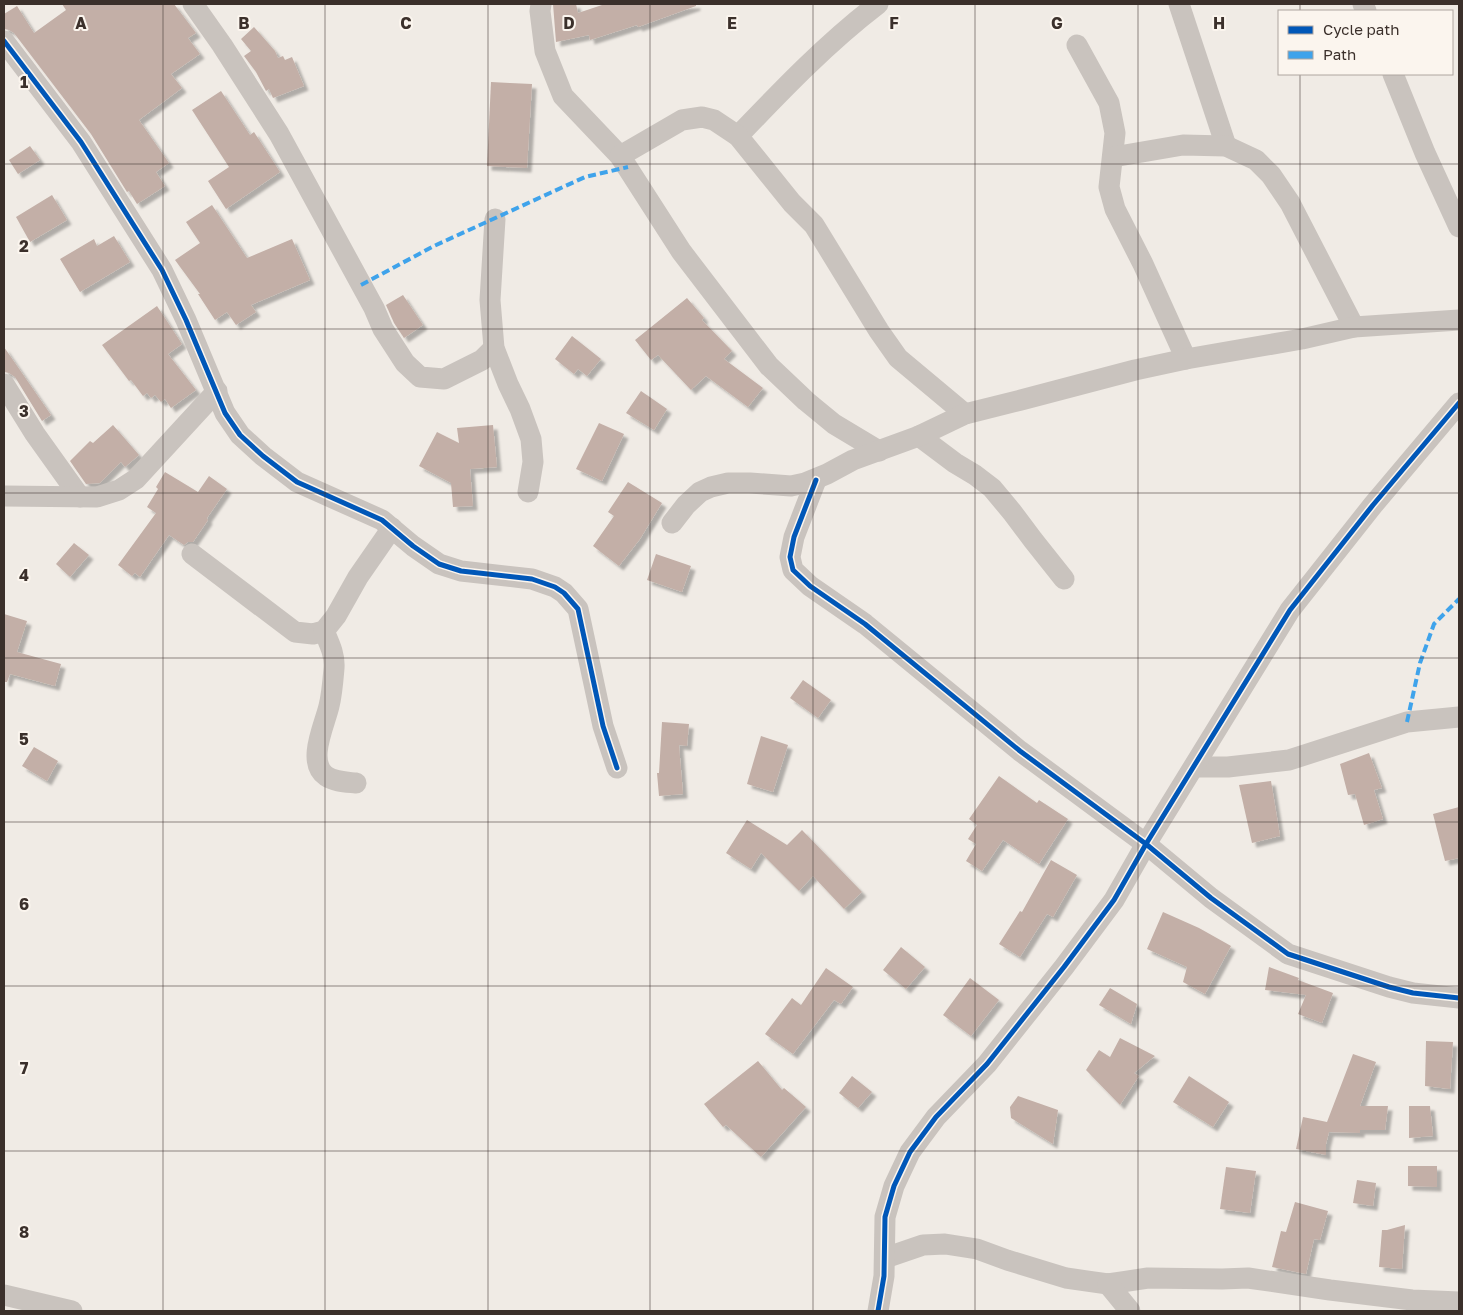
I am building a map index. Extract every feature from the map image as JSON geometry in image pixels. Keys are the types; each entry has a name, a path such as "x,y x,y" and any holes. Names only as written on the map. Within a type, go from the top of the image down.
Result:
{"street":[{"path":"193,4 222,45 279,134 370,300 383,329 404,363 420,377 444,379 482,360 494,348"},
{"path":"738,136 810,61 878,4"},
{"path":"1179,4 1226,146"},
{"path":"538,6 545,51 563,96 620,156 681,251 769,366 834,424 879,451"},
{"path":"4,41 81,142 162,270 225,413 240,435 262,456 297,482 382,520 413,546 439,564 461,571 532,579 555,586 564,592 578,608 603,726 617,768"},
{"path":"1077,45 1109,103 1116,133 1110,187 1115,209 1143,264 1186,359"},
{"path":"1392,75 1459,227"},
{"path":"620,156 682,120 702,117 714,120 738,136 792,203 814,226 898,358 965,414"},
{"path":"1114,156 1183,145 1226,146 1256,160 1271,175 1290,203 1354,327"},
{"path":"495,218 490,300 494,348 531,439 533,462 528,492"},
{"path":"672,523 686,505 700,492 711,487 728,483 791,486 816,480 852,460 919,436 965,414 1135,370 1186,359 1302,339 1354,327 1459,320"},
{"path":"4,384 35,434 80,497"},
{"path":"4,496 97,497 119,490 136,478 216,391"},
{"path":"878,1311 884,1276 885,1217 894,1186 910,1152 936,1117 987,1064 1114,900 1146,844 1290,610 1372,505 1459,403"},
{"path":"919,436 992,488 1064,579"},
{"path":"816,480 794,537 790,558 793,570 810,586 865,624 1020,751 1146,844 1211,898 1288,954 1389,987 1413,993 1459,998"},
{"path":"192,554 295,632 313,634 324,630 336,616 358,577 392,528"},
{"path":"324,630 332,647 334,665 329,707 321,730 317,758 325,776 337,781 356,783"},
{"path":"1194,768 1228,767 1289,760 1407,722 1459,717"},
{"path":"885,1258 923,1245 945,1244 977,1248 1007,1260 1066,1278 1108,1284 1148,1278 1248,1278 1412,1300 1459,1302"},
{"path":"1108,1284 1130,1311"},
{"path":"4,1295 72,1311"}],"building":[{"path":"62,4 174,4 196,33 188,38 200,54 171,74 182,88 139,120 169,163 156,172 165,186 137,204 129,191 127,192 91,134 14,33 4,29 4,14 17,6 34,33 66,10"},
{"path":"553,4 576,4 578,13 605,4 696,4 696,6 638,27 637,25 590,40 589,35 556,42"},
{"path":"254,27 275,51 278,58 283,56 285,60 292,57 304,86 273,98 269,89 266,91 256,72 244,56 251,51 241,39"},
{"path":"491,82 532,84 527,168 487,166"},
{"path":"221,91 250,135 254,132 280,172 226,209 208,181 229,167 192,110"},
{"path":"30,146 40,160 18,174 9,160"},
{"path":"52,195 67,220 30,242 16,217"},
{"path":"212,205 247,258 292,239 310,280 251,305 256,312 236,325 227,312 215,320 198,294 200,294 175,260 200,243 186,222"},
{"path":"114,236 130,262 80,292 60,259 94,239 97,246"},
{"path":"403,295 423,325 404,338 394,323 386,305"},
{"path":"687,298 704,318 702,320 732,351 724,359 763,388 748,407 706,376 691,390 658,355 651,360 635,340"},
{"path":"157,306 182,344 168,354 196,390 171,408 165,399 161,402 155,395 151,398 147,393 143,396 131,380 129,381 102,345"},
{"path":"572,336 601,359 587,376 578,369 574,374 555,359"},
{"path":"4,347 51,415 42,421 15,377 4,372"},
{"path":"641,391 667,409 654,430 626,413"},
{"path":"599,423 624,434 602,481 576,469"},
{"path":"113,425 139,455 125,467 121,462 100,483 86,484 70,461 90,441 93,443"},
{"path":"493,425 497,467 470,469 473,506 453,507 451,483 419,466 437,432 459,443 457,428"},
{"path":"165,472 198,492 209,476 227,489 193,542 188,542 184,545 169,535 140,577 135,573 132,576 118,565 156,513 147,507 158,489 156,487"},
{"path":"628,482 662,503 640,539 619,566 593,546 614,516 608,512"},
{"path":"74,543 89,555 70,577 56,564"},
{"path":"656,554 691,566 682,592 647,580"},
{"path":"4,614 27,621 17,652 61,664 55,686 10,674 7,682 4,682"},
{"path":"803,680 831,700 818,718 790,698"},
{"path":"662,722 689,724 687,746 679,745 683,794 659,796 657,773 659,773"},
{"path":"761,736 788,745 773,792 747,784"},
{"path":"34,747 58,761 47,781 22,766"},
{"path":"1369,753 1382,788 1374,790 1383,819 1364,825 1355,794 1348,795 1340,764"},
{"path":"999,776 1037,803 1039,800 1068,819 1039,864 1003,840 982,871 966,861 976,844 968,839 977,825 969,819"},
{"path":"1271,781 1280,836 1252,843 1239,785"},
{"path":"1459,807 1459,858 1445,861 1433,814"},
{"path":"747,820 787,845 802,830 862,892 844,909 813,876 799,891 761,853 751,869 726,853"},
{"path":"1051,860 1077,875 1053,917 1047,914 1020,957 999,944 1020,911 1022,912"},
{"path":"1163,912 1199,928 1231,946 1205,994 1183,982 1187,967 1147,949"},
{"path":"901,947 925,967 906,989 883,970"},
{"path":"1269,967 1333,993 1322,1023 1298,1014 1306,995 1265,990"},
{"path":"826,968 853,987 841,1004 834,1000 793,1054 765,1034 792,998 801,1005"},
{"path":"970,978 999,1000 971,1036 943,1015"},
{"path":"1110,988 1137,1004 1131,1024 1099,1005"},
{"path":"1120,1038 1155,1056 1134,1073 1139,1076 1120,1105 1086,1070 1099,1050 1110,1057"},
{"path":"1426,1041 1453,1042 1450,1089 1425,1086"},
{"path":"1353,1054 1376,1062 1360,1106 1388,1106 1385,1130 1360,1130 1360,1133 1329,1132 1326,1155 1296,1149 1303,1117 1327,1122"},
{"path":"758,1061 782,1090 784,1088 806,1107 761,1157 726,1125 723,1127 704,1104"},
{"path":"852,1076 872,1092 858,1108 839,1093"},
{"path":"1189,1076 1229,1102 1213,1127 1173,1102"},
{"path":"1018,1096 1058,1110 1053,1144 1011,1118 1010,1107"},
{"path":"1409,1106 1430,1106 1433,1136 1409,1138"},
{"path":"1408,1166 1437,1166 1437,1187 1408,1186"},
{"path":"1226,1167 1256,1171 1250,1213 1220,1209"},
{"path":"1357,1180 1376,1183 1373,1206 1353,1203"},
{"path":"1295,1202 1328,1211 1320,1240 1314,1239 1306,1274 1272,1267 1281,1231 1286,1232"},
{"path":"1405,1225 1402,1269 1379,1267 1382,1230"}],"marked path":[{"path":"361,285 434,246 585,177 628,167"},
{"path":"1407,722 1420,663 1434,624 1459,599"}],"cycle path":[{"path":"4,41 81,142 162,270 186,320 225,413 240,435 263,456 297,482 382,520 413,546 439,564 461,571 532,579 555,587 564,593 578,609 603,726 617,768"},
{"path":"878,1311 884,1276 885,1217 894,1186 910,1152 936,1117 987,1064 1114,900 1146,844 1290,610 1373,505 1459,403"},
{"path":"816,480 794,537 790,557 793,570 810,586 865,624 1020,751 1146,844 1211,898 1288,954 1389,987 1413,993 1459,998"}]}
